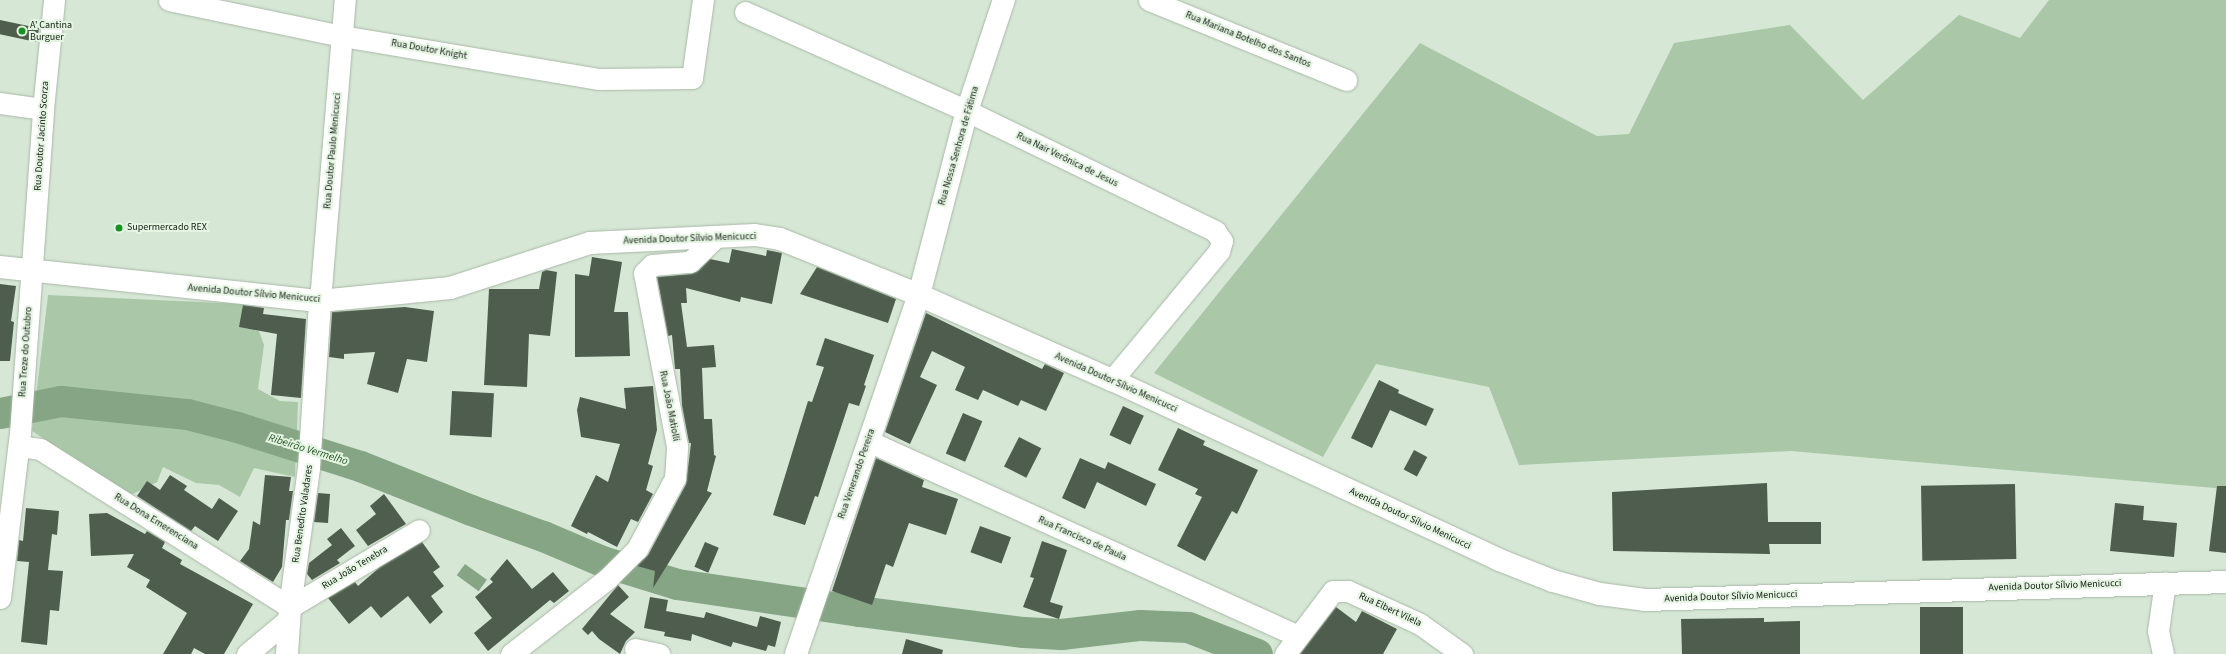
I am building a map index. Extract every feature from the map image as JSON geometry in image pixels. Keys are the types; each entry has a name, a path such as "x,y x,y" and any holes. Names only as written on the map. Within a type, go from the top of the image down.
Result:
{"main road":[{"name":"Rua Nossa Senhora de Fátima","path":"919,295 967,111 1004,0"},
{"name":"Avenida Doutor Sílvio Menicucci","path":"0,267 33,272 320,301 450,288 590,243 756,235 780,239 919,295 1112,380 1497,560 1553,581 1600,594 1645,600 2165,582 2226,582"},
{"name":"Rua Venerando Pereira","path":"796,654 919,295"},
{"name":"Rua Benedito Valadares","path":"287,654 290,613 309,468 320,301"}],"street":[{"name":"Rua Doutor Jacinto Scorza","path":"33,272 44,109 54,0"},
{"name":"Rua Doutor Knight","path":"169,0 342,36 599,79 692,78 703,0"},
{"name":"Rua Doutor Paulo Menicucci","path":"320,301 345,0"},
{"name":"Rua Mariana Botelho dos Santos","path":"1149,0 1346,80"},
{"name":"Rua Nair Verônica de Jesus","path":"745,12 967,111 1215,231 1222,240 1218,251 1112,380"},
{"path":"0,103 44,109"},
{"name":"Rua João Matiolli","path":"511,654 607,579 637,549 675,478 677,446 644,273 652,265 690,262 716,237"},
{"name":"Rua Treze do Outubro","path":"0,598 20,440 33,272"},
{"name":"Rua Dona Emerenciana","path":"20,440 40,449 290,613"},
{"name":"Rua Francisco de Paula","path":"868,441 1289,648"},
{"name":"Rua João Tenebra","path":"247,654 290,613 419,530"},
{"path":"2163,654 2158,630 2165,582"},
{"name":"Rua Elbert Vilela","path":"1289,648 1332,591 1348,591 1420,624 1462,654"},
{"path":"635,648 659,654"}],"shaded area":[{"path":"2049,0 2226,0 2226,489 1791,451 1519,465 1489,387 1376,364 1323,457 1154,373 1420,43 1597,136 1629,134 1674,43 1790,25 1863,100 1959,15 2020,38"},
{"path":"48,295 244,304 240,327 259,331 264,345 258,389 280,401 298,402 295,477 254,468 240,497 219,485 196,483 163,467 157,482 131,495 32,431"},
{"path":"465,564 487,580 479,591 457,575"}],"building":[{"name":"A' Cantina Burguer","path":"0,20 39,28 36,42 0,34"},
{"path":"732,249 766,256 767,250 782,253 772,304 741,297 740,302 686,288 687,303 681,303 687,347 714,345 716,367 702,368 704,419 712,419 714,455 716,456 707,491 712,493 653,588 655,571 637,566 648,555 686,484 691,443 689,443 682,406 680,369 675,369 672,335 668,336 657,277 691,274 698,271 710,259 729,263"},
{"path":"592,257 622,262 614,312 628,312 630,356 575,357 575,274 589,276"},
{"path":"817,267 896,299 888,323 800,294"},
{"path":"546,270 557,272 550,336 529,334 527,387 484,385 489,289 539,289 542,272"},
{"path":"0,284 16,286 11,321 14,322 10,361 0,361"},
{"path":"243,305 264,308 263,314 306,319 301,398 271,395 277,334 239,327"},
{"path":"405,307 434,311 427,362 407,359 398,393 367,384 375,352 344,354 344,359 329,357 332,312"},
{"path":"926,313 1042,369 1045,364 1064,373 1046,411 1021,400 1018,406 983,390 978,400 955,390 965,367 932,351 920,377 937,385 910,444 885,432"},
{"path":"825,338 874,355 859,406 849,403 818,497 815,496 805,525 773,515 808,401 812,402 824,367 816,365"},
{"path":"1379,380 1399,390 1398,393 1434,409 1426,426 1390,410 1372,448 1351,438"},
{"path":"653,386 657,430 648,464 653,466 646,490 653,494 638,522 631,519 617,547 588,532 587,534 571,526 596,475 608,482 620,444 581,437 577,410 580,397 626,409 624,388"},
{"path":"452,391 494,393 492,437 450,435"},
{"path":"1123,406 1144,416 1130,445 1109,435"},
{"path":"963,413 982,421 965,462 946,454"},
{"path":"1178,428 1205,441 1203,445 1258,470 1237,514 1232,511 1205,561 1177,546 1202,497 1195,494 1198,489 1158,470"},
{"path":"1019,437 1041,448 1026,478 1004,466"},
{"path":"1414,450 1427,457 1417,476 1404,469"},
{"path":"876,458 924,480 922,487 958,499 946,535 909,523 893,567 886,564 872,605 832,591"},
{"path":"1080,458 1105,469 1108,462 1156,484 1146,506 1097,482 1085,509 1062,498"},
{"path":"170,475 187,486 184,490 212,509 219,498 238,511 218,541 195,526 191,531 137,496 147,481 160,490"},
{"path":"265,475 291,477 289,491 293,491 289,520 286,520 282,567 273,582 240,561 249,549 253,521 260,525"},
{"path":"1767,483 1768,522 1821,522 1821,544 1769,544 1770,554 1613,551 1612,492"},
{"path":"2015,484 2016,559 1922,561 1921,486"},
{"path":"2217,486 2226,486 2226,553 2209,551"},
{"path":"318,493 330,494 328,523 314,522"},
{"path":"384,494 406,524 368,546 356,530 376,514 370,506"},
{"path":"2115,503 2144,506 2143,520 2177,523 2174,557 2110,551"},
{"path":"26,508 59,511 57,535 52,534 48,570 63,571 59,611 50,610 47,645 21,642 29,562 17,561 19,540 23,541"},
{"path":"107,513 145,534 147,531 165,542 162,548 182,560 180,564 253,604 224,654 205,654 194,648 191,654 163,654 187,613 146,587 150,580 127,567 134,554 91,556 89,514"},
{"path":"980,526 1011,537 1001,564 970,552"},
{"path":"341,528 355,546 337,560 340,563 312,580 307,574 309,563 332,545 327,539"},
{"path":"1042,541 1067,550 1050,602 1063,606 1059,619 1023,607 1034,578 1030,577"},
{"path":"422,542 440,567 433,572 444,586 431,596 443,612 430,624 408,596 381,618 371,606 349,624 328,598 355,582 358,586 380,567"},
{"path":"705,542 719,548 708,573 694,567"},
{"path":"507,559 532,589 553,572 569,591 554,603 550,600 488,651 474,633 492,618 475,597 493,582 490,579"},
{"path":"618,585 629,597 610,614 635,632 626,641 620,654 599,639 592,631 588,635 582,629"},
{"path":"650,597 668,600 666,611 704,618 706,612 757,627 760,616 781,622 775,647 768,645 766,651 733,642 731,647 692,634 691,641 664,636 665,632 644,628"},
{"path":"1336,607 1356,622 1362,611 1397,629 1383,654 1300,654"},
{"path":"1920,607 1963,607 1963,654 1920,654"},
{"path":"1764,618 1764,622 1800,621 1800,654 1682,654 1681,619"},
{"path":"906,639 943,650 942,654 902,654"}],"waterway":[{"name":"Ribeirão Vermelho","path":"0,413 61,401 187,414 237,427 360,466 471,510 543,536 602,561 677,584 859,611 1024,632 1061,634 1140,625 1188,627 1257,654"}],"place":[{"name":"A' Cantina Burguer","path":"22,31"},
{"name":"Supermercado REX","path":"119,228"}]}
